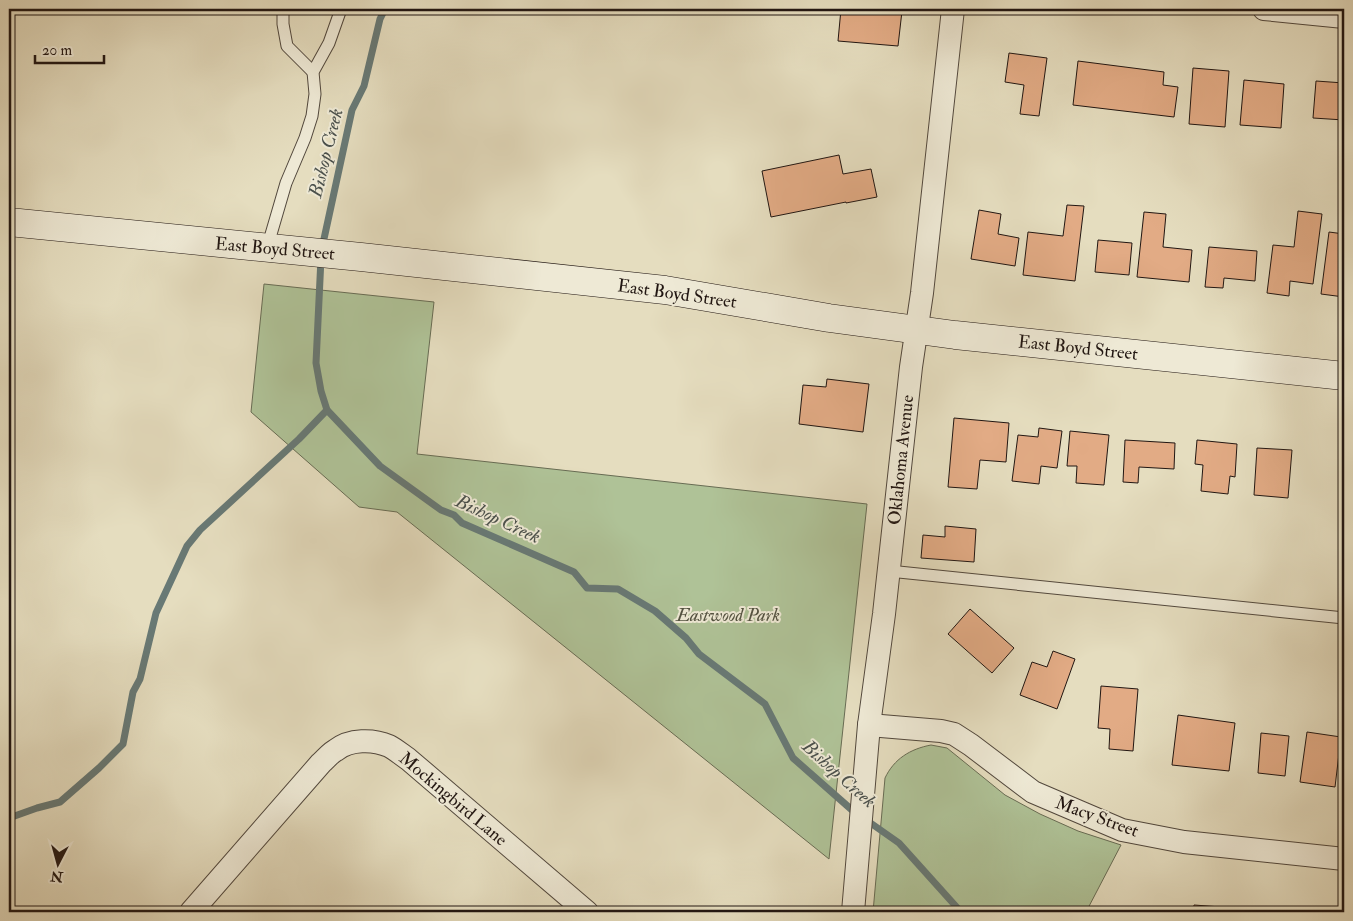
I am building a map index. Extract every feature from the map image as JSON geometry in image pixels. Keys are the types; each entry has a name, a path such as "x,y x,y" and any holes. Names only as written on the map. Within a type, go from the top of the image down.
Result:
{"street":[{"name":"Oklahoma Avenue","path":"853,912 869,725 917,330 952,9"},
{"path":"1264,9 1344,17"},
{"name":"East Boyd Street","path":"9,222 665,290 829,318 917,330 1344,376"},
{"name":"Macy Street","path":"869,725 941,731 954,734 1033,792 1122,830 1184,842 1344,859"},
{"name":"Mockingbird Lane","path":"191,912 321,763 336,749 350,743 375,742 389,746 408,759 587,912"}],"lane":[{"path":"276,249 286,183 305,138 312,116 315,94 312,72 287,46 283,24 283,9"},
{"path":"312,72 329,43 341,9"},
{"path":"889,571 1344,618"}],"green space":[{"name":"Eastwood Park","path":"264,284 434,302 417,454 867,504 829,859 397,512 359,507 251,412"},
{"path":"931,745 947,748 1005,795 1040,814 1078,831 1121,845 1086,912 873,912 885,778 898,760 916,749"}],"building":[{"path":"841,9 902,11 898,46 838,41"},
{"path":"1009,53 1047,58 1039,116 1020,114 1024,85 1005,82"},
{"path":"1078,61 1164,72 1163,85 1178,87 1174,117 1073,105"},
{"path":"1193,68 1229,71 1225,127 1189,124"},
{"path":"1244,80 1284,84 1281,128 1240,125"},
{"path":"1316,81 1344,83 1344,120 1313,118"},
{"path":"839,155 843,174 871,169 877,197 771,217 762,171"},
{"path":"1067,205 1084,206 1075,281 1023,275 1028,232 1063,236"},
{"path":"979,210 1001,214 998,234 1019,238 1015,266 971,259"},
{"path":"1298,211 1322,214 1313,284 1290,281 1289,296 1267,293 1273,245 1294,247"},
{"path":"1144,212 1166,214 1163,247 1192,250 1189,282 1137,277"},
{"path":"1329,232 1344,234 1344,297 1321,294"},
{"path":"1098,240 1132,243 1129,275 1095,272"},
{"path":"1209,247 1257,251 1255,281 1224,278 1223,288 1205,287"},
{"path":"827,379 869,384 863,432 799,424 803,385 826,387"},
{"path":"954,418 1009,423 1006,462 980,460 977,489 948,487"},
{"path":"1039,428 1062,431 1057,468 1041,466 1039,484 1012,481 1018,435 1038,437"},
{"path":"1070,431 1109,435 1104,485 1076,483 1077,466 1067,466"},
{"path":"1125,440 1175,443 1174,469 1139,467 1138,483 1123,482"},
{"path":"1197,440 1237,444 1235,477 1230,476 1228,494 1201,491 1203,465 1195,464"},
{"path":"1257,448 1292,450 1288,498 1254,495"},
{"path":"945,526 976,529 974,562 921,558 923,535 945,537"},
{"path":"970,609 1014,648 992,673 948,634"},
{"path":"1053,651 1075,659 1057,709 1020,695 1032,662 1047,667"},
{"path":"1101,686 1138,689 1133,751 1109,749 1110,729 1098,728"},
{"path":"1178,715 1235,723 1229,771 1172,765"},
{"path":"1307,732 1341,737 1335,787 1300,782"},
{"path":"1261,733 1289,736 1285,776 1258,773"},
{"path":"1194,905 1275,911 1275,912 1193,912"}],"waterway":[{"name":"Bishop Creek","path":"322,248 352,110 364,86 380,19 385,9"},
{"name":"Bishop Creek","path":"321,258 316,363 321,391 327,410 380,466 441,510 454,515 462,523 574,572 587,588 618,589 655,611 686,638 699,654 765,704 793,758 852,810 899,843 961,912"},
{"path":"9,818 60,802 123,744 133,692 140,679 156,613 187,546 200,530 299,439 327,410"}]}
